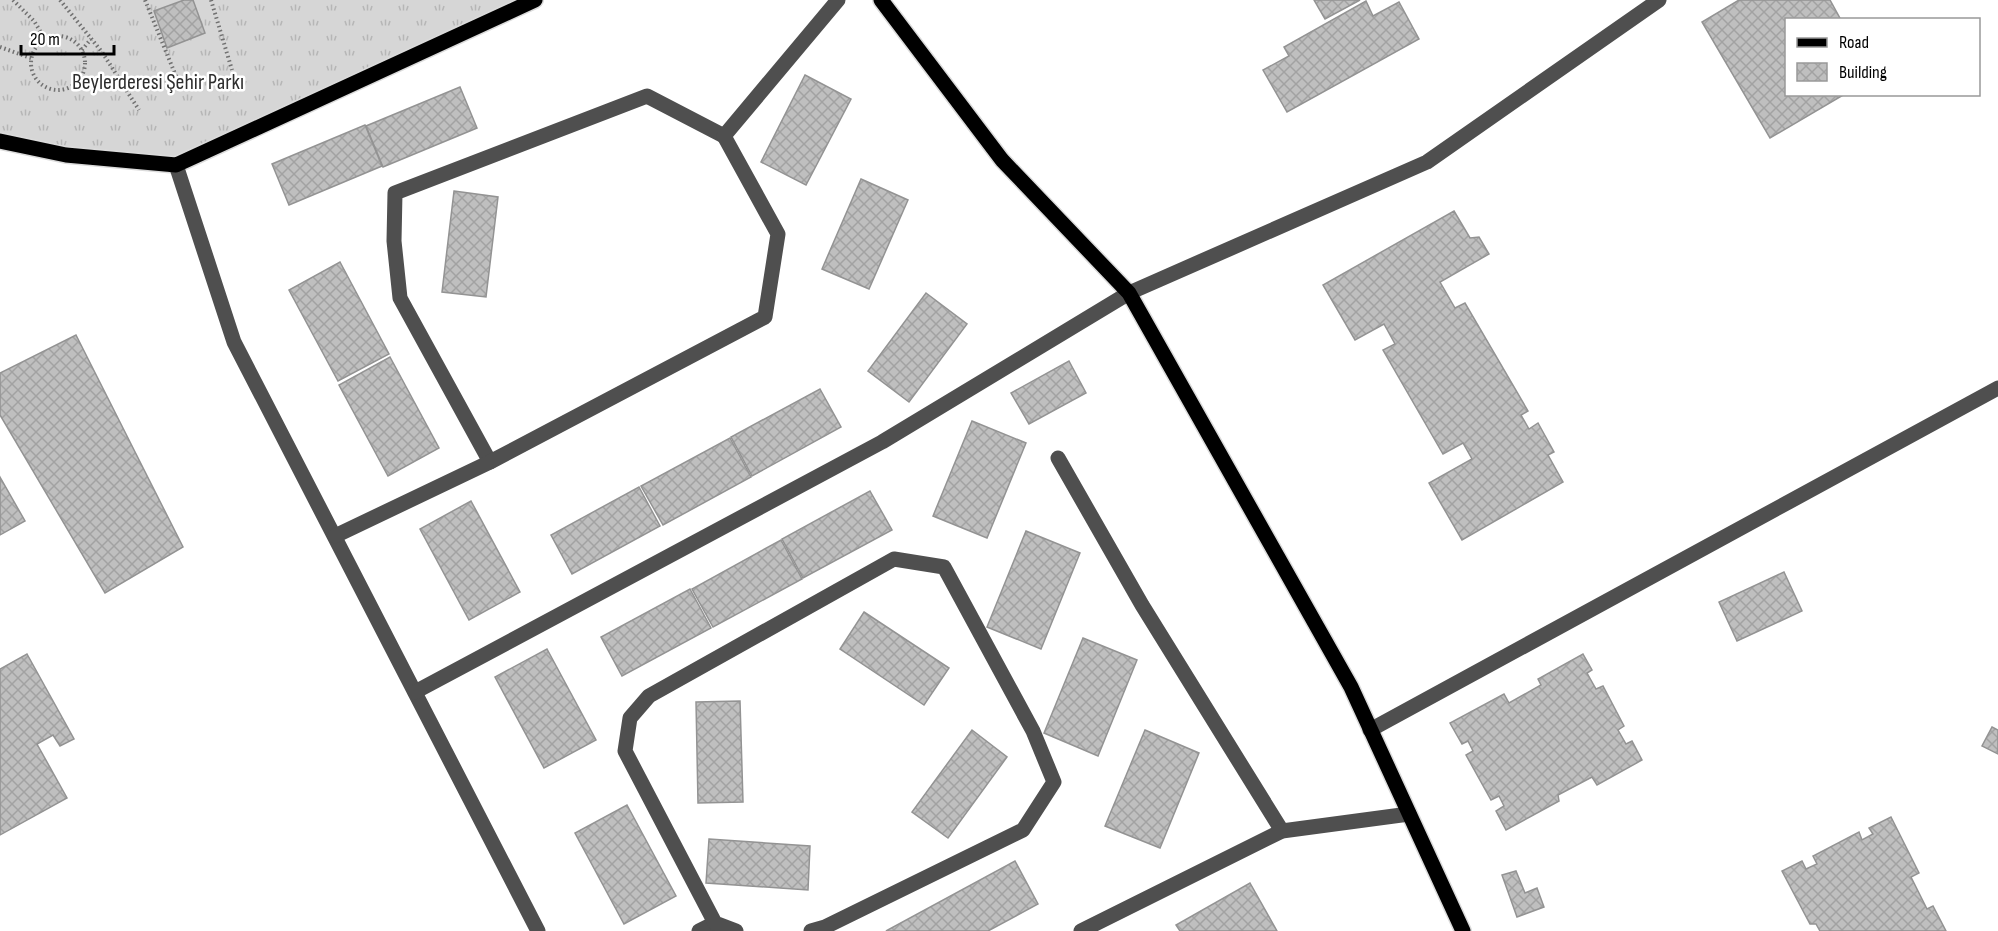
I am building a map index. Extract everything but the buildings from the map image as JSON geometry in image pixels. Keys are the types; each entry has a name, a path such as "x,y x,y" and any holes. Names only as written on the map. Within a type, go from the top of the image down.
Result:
{"main road":[{"path":"0,141 66,156 176,165 535,0"},
{"path":"881,0 1002,160 1129,293 1351,687 1463,931"}],"street":[{"path":"724,136 838,0"},
{"path":"415,692 882,442 1129,293 1427,162 1659,0"},
{"path":"335,536 490,462 765,317 778,234 724,136 647,96 395,193 394,241 400,298 490,462"},
{"path":"176,165 234,342 538,931"},
{"path":"1370,730 1998,388"},
{"path":"1058,458 1142,605 1282,831"},
{"path":"736,931 715,923 625,751 630,718 649,696 894,559 944,567 1033,731 1054,782 1023,830 811,931"},
{"path":"1081,931 1282,831 1409,814"},
{"path":"699,931 715,923"}],"path":[{"path":"13,0 34,21 45,39"},
{"path":"60,0 91,39 139,110"},
{"path":"145,0 183,91"},
{"path":"211,0 232,70"},
{"path":"54,36 70,39 82,50 85,68 75,84 58,90 49,88 35,77 31,58 39,44 45,39 54,36"},
{"path":"82,50 91,39"},
{"path":"0,47 31,58"}],"green space":[{"name":"Beylerderesi Şehir Parkı","path":"0,0 535,0 176,165 0,141"}]}
